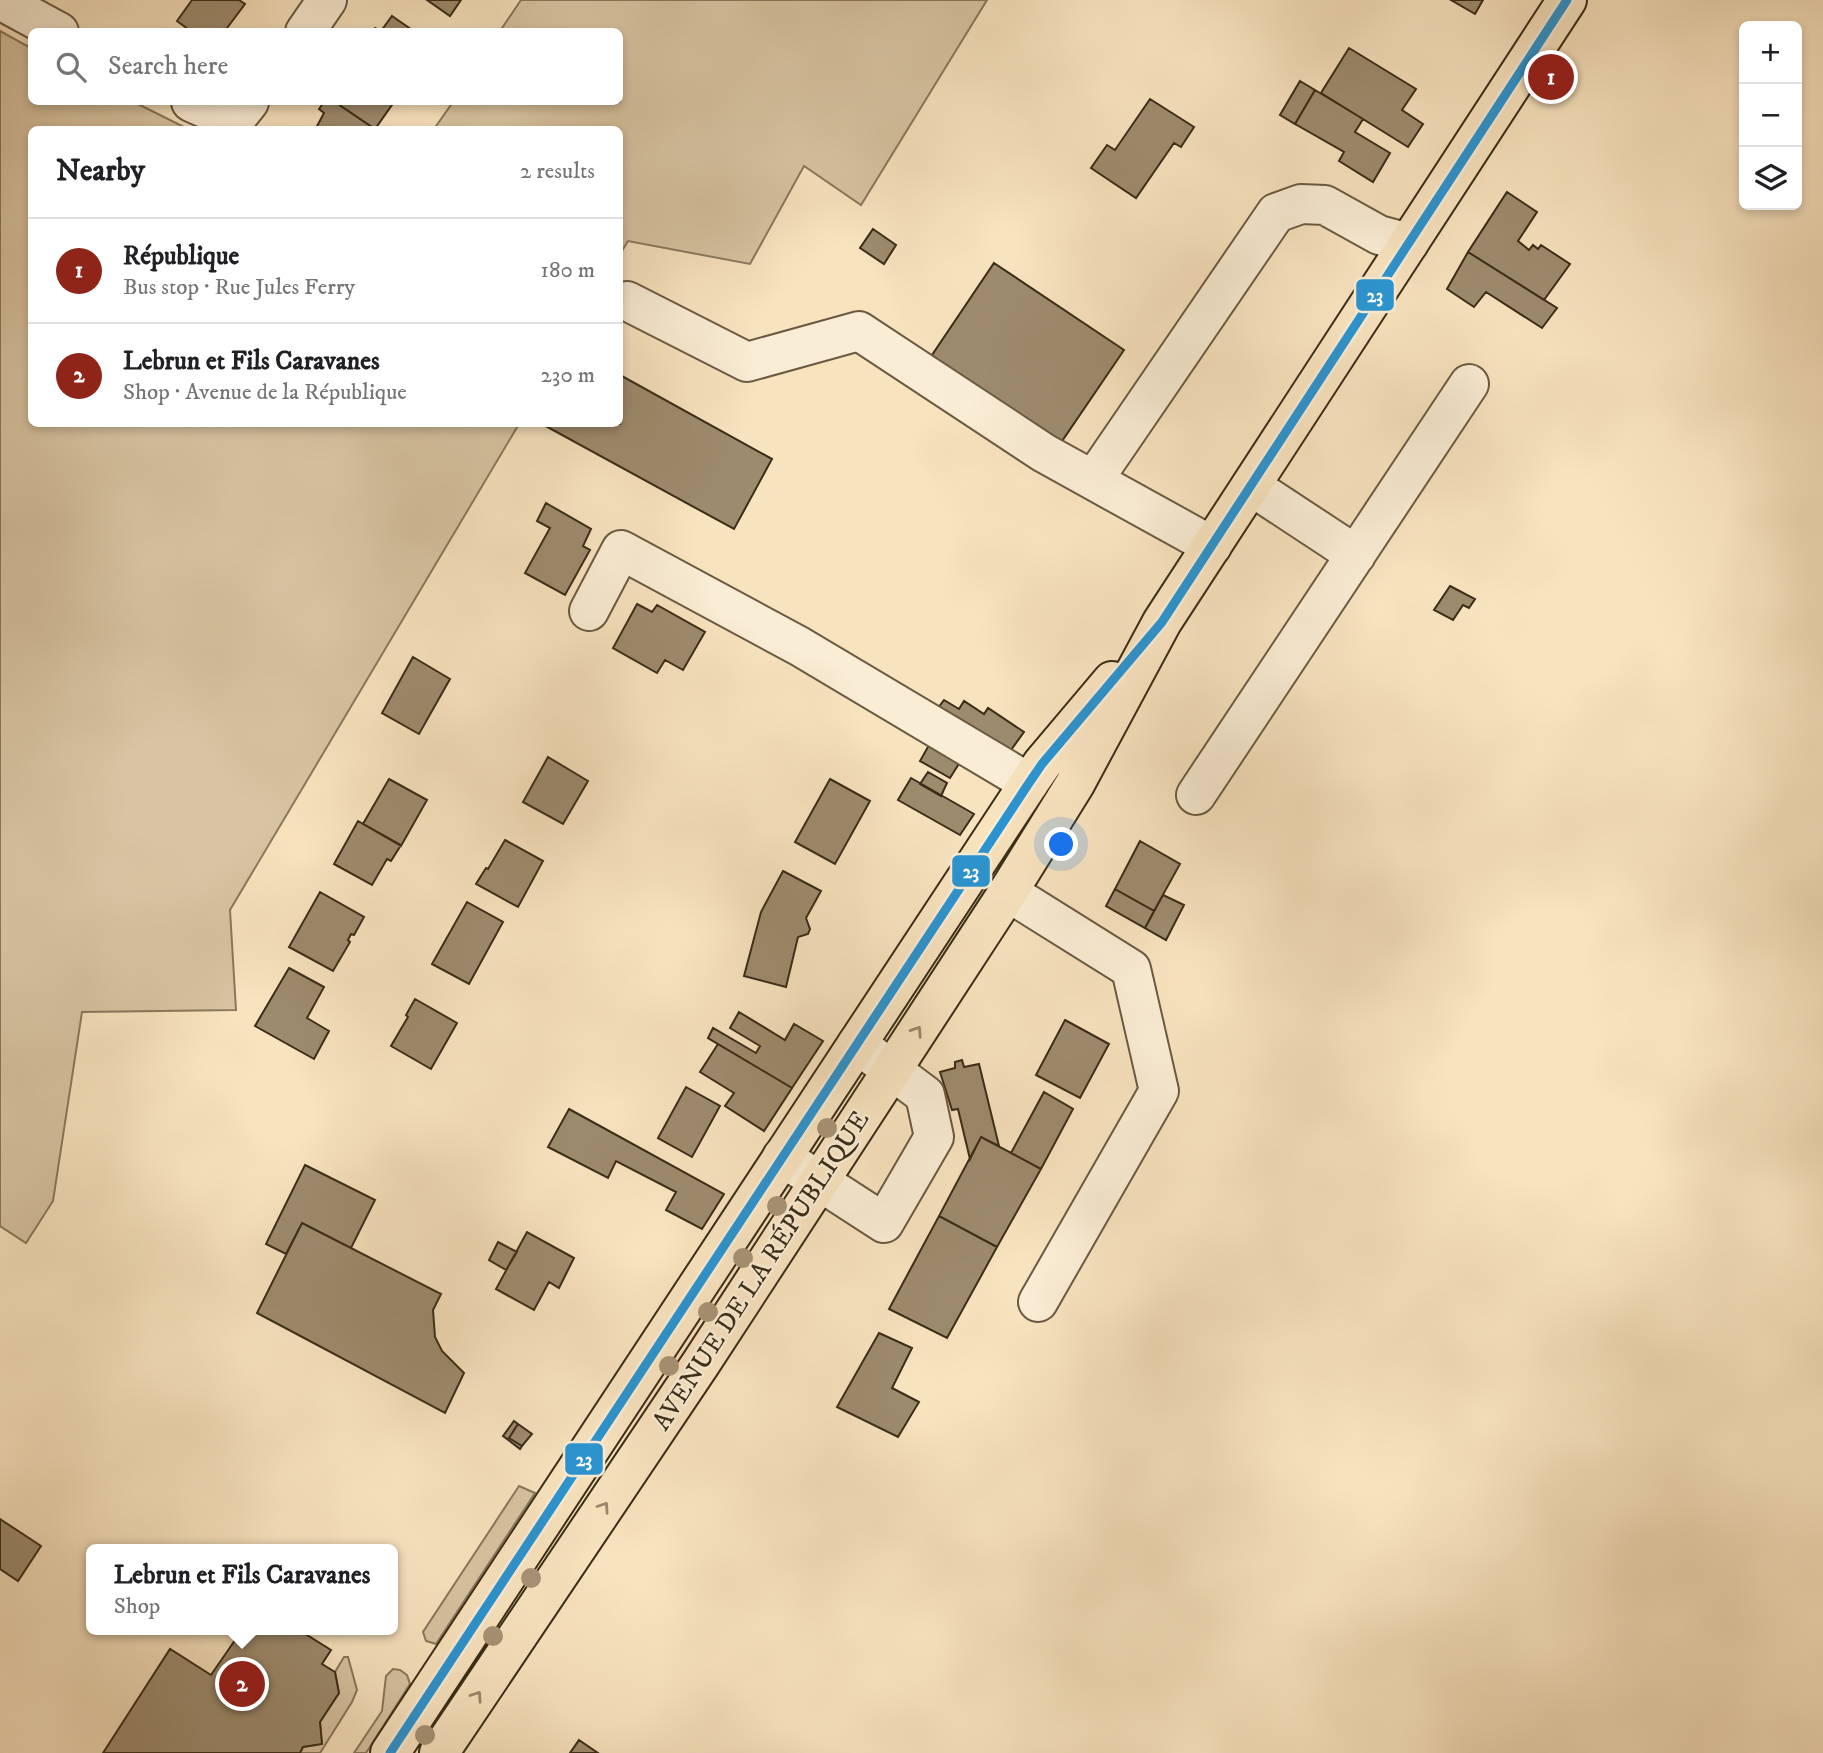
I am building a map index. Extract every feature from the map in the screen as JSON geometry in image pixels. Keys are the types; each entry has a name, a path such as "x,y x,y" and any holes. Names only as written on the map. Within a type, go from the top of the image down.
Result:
{"main road":[{"path":"1163,622 1567,0"},
{"name":"AVENUE DE LA RÉPUBLIQUE","path":"390,1753 1035,774 1163,622"},
{"name":"AVENUE DE LA RÉPUBLIQUE","path":"439,1753 693,1374 1008,892 1075,784 1163,622"}],"street":[{"path":"0,0 52,28"},
{"path":"308,28 327,0"},
{"path":"198,105 234,121 247,105"},
{"path":"1094,479 1276,213 1301,204 1325,205 1379,235 1409,243"},
{"path":"627,301 747,362 859,331 1044,453 1212,546"},
{"path":"1196,795 1469,384"},
{"path":"1251,486 1356,555"},
{"path":"589,611 621,550 1035,774"},
{"path":"1008,892 1131,969 1159,1091 1038,1302"},
{"path":"782,1157 884,1223 934,1137 925,1095 857,1044"}],"shaded area":[{"path":"521,0 987,0 861,205 804,166 750,264 628,241 623,249 623,126 436,126 451,105 623,105 623,28 502,28"},
{"path":"0,31 28,46 28,105 140,105 182,126 28,126 28,427 517,427 230,910 236,1010 82,1012 53,1201 26,1243 0,1226"},
{"path":"519,1486 535,1493 436,1644 426,1641 423,1632"},
{"path":"344,1657 348,1657 357,1690 352,1702 320,1753 300,1753 303,1747 322,1744 320,1722 339,1693 335,1672"},
{"path":"393,1669 407,1675 410,1684 366,1753 354,1753 382,1711 386,1676"}],"building":[{"path":"192,0 239,0 245,4 227,28 187,28 177,21"},
{"path":"427,0 461,0 450,16"},
{"path":"1451,0 1483,0 1475,14"},
{"path":"392,16 409,28 383,28"},
{"path":"1349,48 1416,89 1402,110 1423,124 1408,147 1321,93"},
{"path":"1300,81 1315,90 1295,124 1280,115"},
{"path":"1315,90 1363,119 1355,132 1390,153 1373,182 1339,161 1344,152 1295,124"},
{"path":"1150,99 1194,127 1181,147 1174,143 1136,198 1091,168 1107,145 1115,150"},
{"path":"322,105 339,105 371,126 317,126 324,113 319,109"},
{"path":"339,105 392,105 377,126 371,126"},
{"path":"1507,192 1537,212 1518,241 1529,250 1533,245 1538,249 1541,245 1570,264 1544,300 1468,252"},
{"path":"873,229 896,245 884,264 860,248"},
{"path":"1468,252 1557,308 1542,328 1486,292 1474,307 1447,289"},
{"path":"994,263 1124,350 1060,444 930,358"},
{"path":"623,377 772,459 734,529 547,427 623,427"},
{"path":"546,503 591,529 583,546 590,550 565,595 525,573 550,528 537,521"},
{"path":"1450,586 1475,599 1469,608 1463,605 1453,620 1434,610"},
{"path":"637,604 652,612 657,605 705,632 683,670 665,660 657,673 613,648"},
{"path":"413,657 450,679 419,734 382,713"},
{"path":"944,700 959,709 964,701 984,714 988,708 1024,732 1011,750 938,708"},
{"path":"929,745 960,762 950,778 920,761"},
{"path":"548,757 588,781 563,824 523,802"},
{"path":"928,772 947,783 941,796 920,784"},
{"path":"911,778 974,814 960,835 898,800"},
{"path":"389,779 427,800 401,846 363,824"},
{"path":"830,779 870,801 835,864 795,842"},
{"path":"358,821 401,845 391,861 387,859 372,885 334,864"},
{"path":"505,840 543,861 518,907 476,884"},
{"path":"1140,841 1180,864 1154,911 1115,889"},
{"path":"783,871 821,891 806,918 810,929 808,934 798,937 786,987 744,976 761,912"},
{"path":"1115,889 1154,911 1145,928 1106,906"},
{"path":"320,892 364,917 354,935 351,934 348,940 350,942 333,971 289,947"},
{"path":"1163,895 1184,905 1166,940 1145,928"},
{"path":"467,902 503,922 469,984 432,964"},
{"path":"289,968 324,987 307,1018 329,1031 314,1059 255,1026"},
{"path":"415,999 457,1023 431,1069 391,1046"},
{"path":"739,1012 785,1040 794,1024 823,1041 792,1088 708,1038 713,1028 756,1053 760,1046 730,1028"},
{"path":"1065,1020 1109,1044 1080,1098 1036,1075"},
{"path":"718,1044 792,1088 764,1131 725,1106 734,1093 700,1072"},
{"path":"962,1060 964,1067 979,1064 999,1146 981,1137 970,1159 958,1109 952,1110 940,1072 955,1068 955,1062"},
{"path":"686,1087 720,1106 692,1157 658,1138"},
{"path":"1044,1092 1073,1109 1041,1169 1011,1153"},
{"path":"569,1109 724,1194 702,1229 666,1210 676,1192 616,1161 608,1178 548,1147"},
{"path":"981,1137 1041,1169 997,1247 939,1216"},
{"path":"305,1165 375,1200 351,1248 302,1223 286,1254 266,1244"},
{"path":"939,1216 997,1247 947,1338 889,1309"},
{"path":"302,1223 441,1294 433,1310 435,1337 442,1351 464,1373 445,1413 257,1313"},
{"path":"527,1232 574,1258 559,1288 549,1282 534,1310 496,1289"},
{"path":"498,1242 517,1252 506,1270 489,1260"},
{"path":"879,1333 912,1348 892,1388 919,1402 898,1437 837,1407"},
{"path":"514,1421 518,1424 509,1438 522,1446 520,1449 503,1436"},
{"path":"518,1424 532,1434 522,1446 509,1438"},
{"path":"0,1519 41,1546 18,1581 0,1569"},
{"path":"239,1635 307,1635 331,1650 322,1664 335,1672 339,1693 320,1722 322,1744 303,1747 300,1753 103,1753 170,1649 211,1675"},
{"path":"579,1740 598,1753 570,1753"}],"transit line":[{"name":"23","path":"390,1753 1029,783 1162,622 1567,0"}],"place":[{"name":"République","path":"1551,77"},
{"name":"Lebrun et Fils Caravanes","path":"242,1684"}]}
